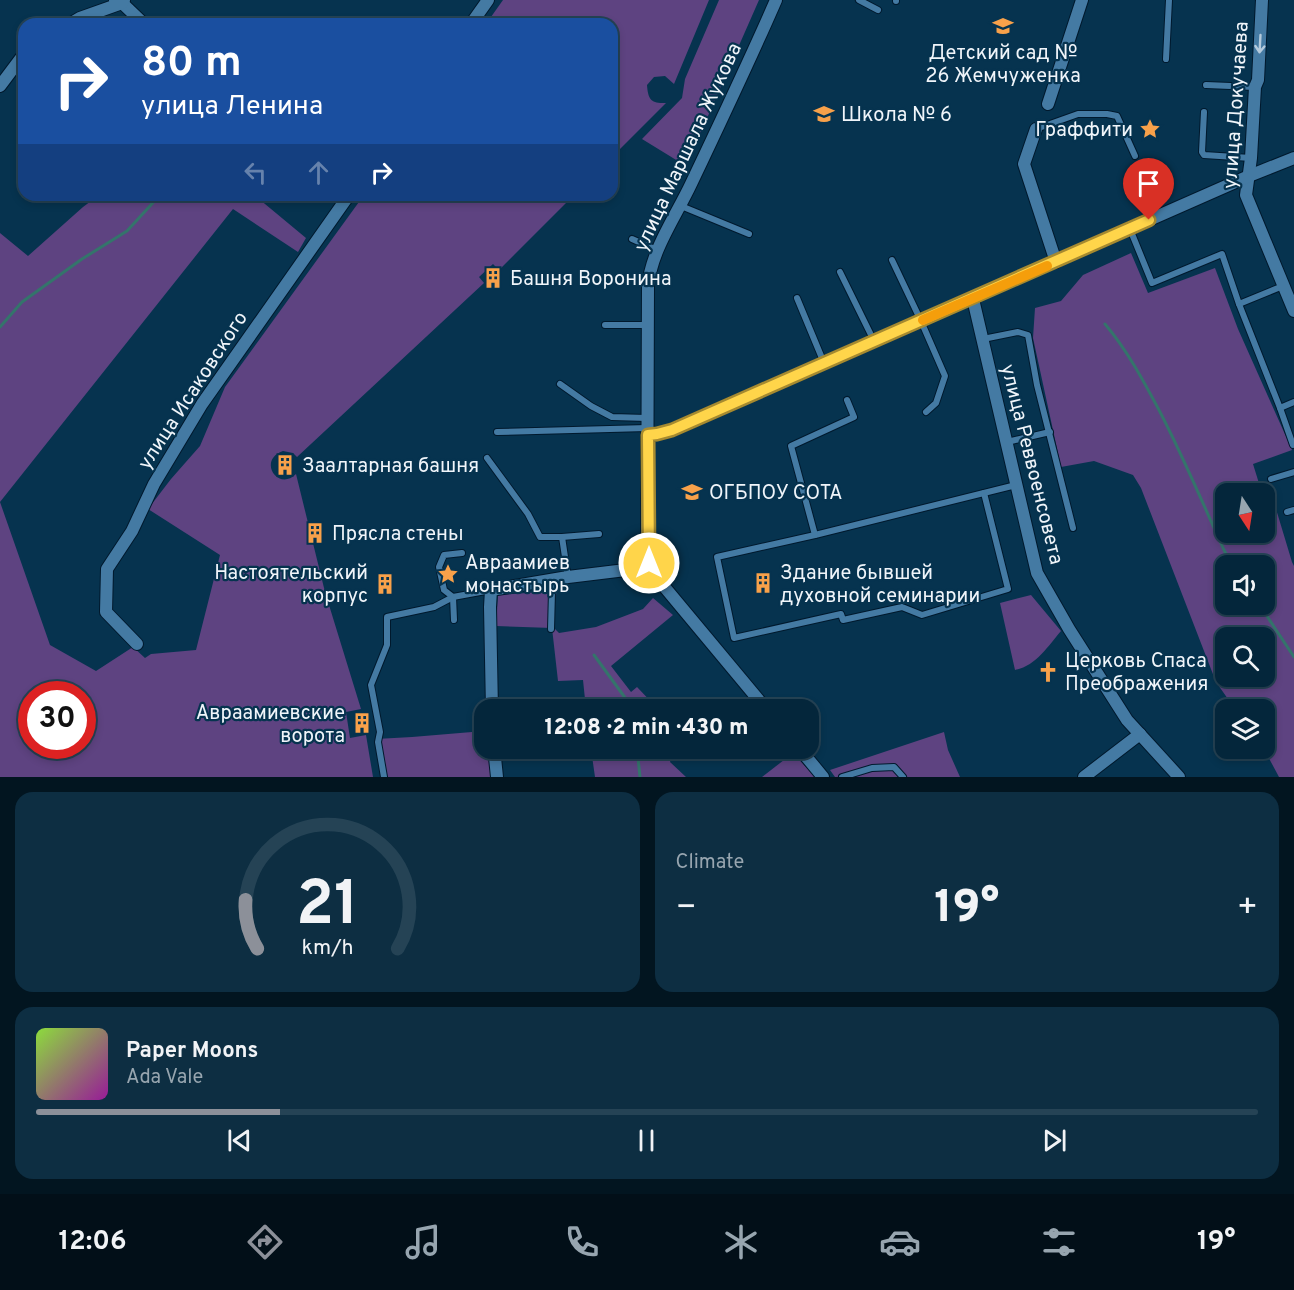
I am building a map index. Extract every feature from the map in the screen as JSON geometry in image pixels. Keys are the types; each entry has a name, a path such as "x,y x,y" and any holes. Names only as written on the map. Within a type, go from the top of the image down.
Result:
{"street":[{"path":"475,18 488,0"},
{"name":"улица Маршала Жукова","path":"648,564 648,325 649,278 652,263 742,78 776,0"},
{"path":"1048,104 1082,0"},
{"name":"улица Докучаева","path":"1262,0 1258,80 1255,87 1251,158 1246,195 1294,311"},
{"path":"80,18 120,1 138,18"},
{"path":"0,86 18,62"},
{"path":"1036,129 1024,164 1056,262"},
{"path":"648,427 657,434 672,430 1294,158"},
{"name":"улица Исаковского","path":"137,644 106,612 107,569 132,531 154,484 202,404 345,201"},
{"name":"улица Реввоенсовета","path":"973,298 1037,573 1069,629 1127,720 1179,777"},
{"path":"492,699 491,590 642,568 648,564 758,699"},
{"path":"1084,777 1140,734"},
{"path":"495,759 497,777"},
{"path":"808,759 823,777"}],"lane":[{"path":"859,0 878,10"},
{"path":"1166,59 1169,0"},
{"path":"1206,85 1255,87"},
{"path":"1204,112 1203,155 1251,158"},
{"path":"1036,129 1078,114 1117,116 1135,156"},
{"path":"681,206 749,234"},
{"path":"1130,229 1152,284 1222,254 1293,445"},
{"path":"632,239 657,250"},
{"path":"892,260 945,376 936,403 926,412"},
{"path":"840,272 874,342"},
{"path":"1239,304 1283,286"},
{"path":"797,298 825,363"},
{"path":"605,325 648,325"},
{"path":"982,339 1018,332 1028,335 1037,385 1073,528"},
{"path":"560,384 591,406 612,417 648,427"},
{"path":"815,536 791,446 854,417 847,400"},
{"path":"1280,408 1294,402"},
{"path":"497,432 648,427"},
{"path":"1007,442 1050,432"},
{"path":"487,458 528,514 540,537 599,534"},
{"path":"1271,479 1294,472"},
{"path":"984,493 1008,589 922,615 902,607 843,620 842,614 734,638 717,557 815,536 984,493 1017,485"},
{"path":"562,537 568,577"},
{"path":"454,620 453,597 444,590 439,567 444,555 462,553"},
{"path":"648,564 668,563"},
{"path":"550,580 552,591 550,629"},
{"path":"384,777 378,742 380,732 371,685 387,645 387,617 434,607 453,597 491,590"},
{"path":"843,777 872,768 894,766 903,777"}],"shaded area":[{"path":"503,0 709,0 674,84 665,76 654,77 647,85 651,100 666,103 618,151 618,18 490,18"},
{"path":"719,0 759,0 686,166 642,139 682,98 685,79"},
{"path":"91,201 261,201 306,238 298,252 233,209 0,502 0,233 28,256"},
{"path":"360,201 568,201 499,270 493,264 479,277 484,283 297,457 293,453 283,451 275,455 272,461 271,467 277,477 289,479 296,474 325,592 361,709 346,712 350,738 366,735 373,777 0,777 0,502 50,645 96,671 133,647 145,658 151,654 196,650 220,555 148,509 200,446 225,387"},
{"path":"1131,253 1148,293 1215,268 1238,329 1292,450 1253,464 1259,483 1215,483 1215,543 1275,543 1275,506 1294,566 1294,777 1279,777 1269,759 1275,759 1275,699 1228,699 1220,687 1275,687 1275,627 1215,627 1215,679 1141,488 1133,475 1094,461 1061,467 1033,338 1035,308 1061,301 1083,275"},
{"path":"557,591 554,602 555,629 559,633 596,627 643,609 653,598 673,615 611,666 631,692 637,687 648,699 585,699 583,680 558,681 552,628 496,626 498,595"},
{"path":"1031,595 1061,631 1035,660 1015,670 1000,603"},
{"path":"474,732 474,759 493,759 496,777 383,777 376,739"},
{"path":"944,732 948,750 960,777 835,777 830,770"},
{"path":"592,759 671,759 670,762 686,777 595,777"},
{"path":"785,759 798,759 815,777 762,777"}],"waterway":[{"path":"0,327 22,302 82,259 127,231 154,201"},
{"path":"1105,324 1128,355 1159,410 1227,555"},
{"path":"1266,615 1294,657"},
{"path":"594,655 626,699"},
{"path":"638,759 640,777"}],"slow traffic":[{"path":"923,320 1047,266"}],"place":[{"name":"Детский сад № 26 Жемчуженка","path":"1003,26"},
{"name":"Школа № 6","path":"824,114"},
{"name":"Граффити","path":"1150,129"},
{"name":"Башня Воронина","path":"493,278"},
{"name":"Заалтарная башня","path":"285,465"},
{"name":"ОГБПОУ СОТА","path":"692,492"},
{"name":"Прясла стены","path":"315,533"},
{"name":"Авраамиев монастырь","path":"448,574"},
{"name":"Здание бывшей духовной семинарии","path":"763,583"},
{"name":"Настоятельский корпус","path":"385,584"},
{"name":"Церковь Спаса Преображения","path":"1048,672"},
{"name":"Авраамиевские ворота","path":"362,723"}],"route":[{"path":"649,563 648,435 672,430 1149,220"}]}
